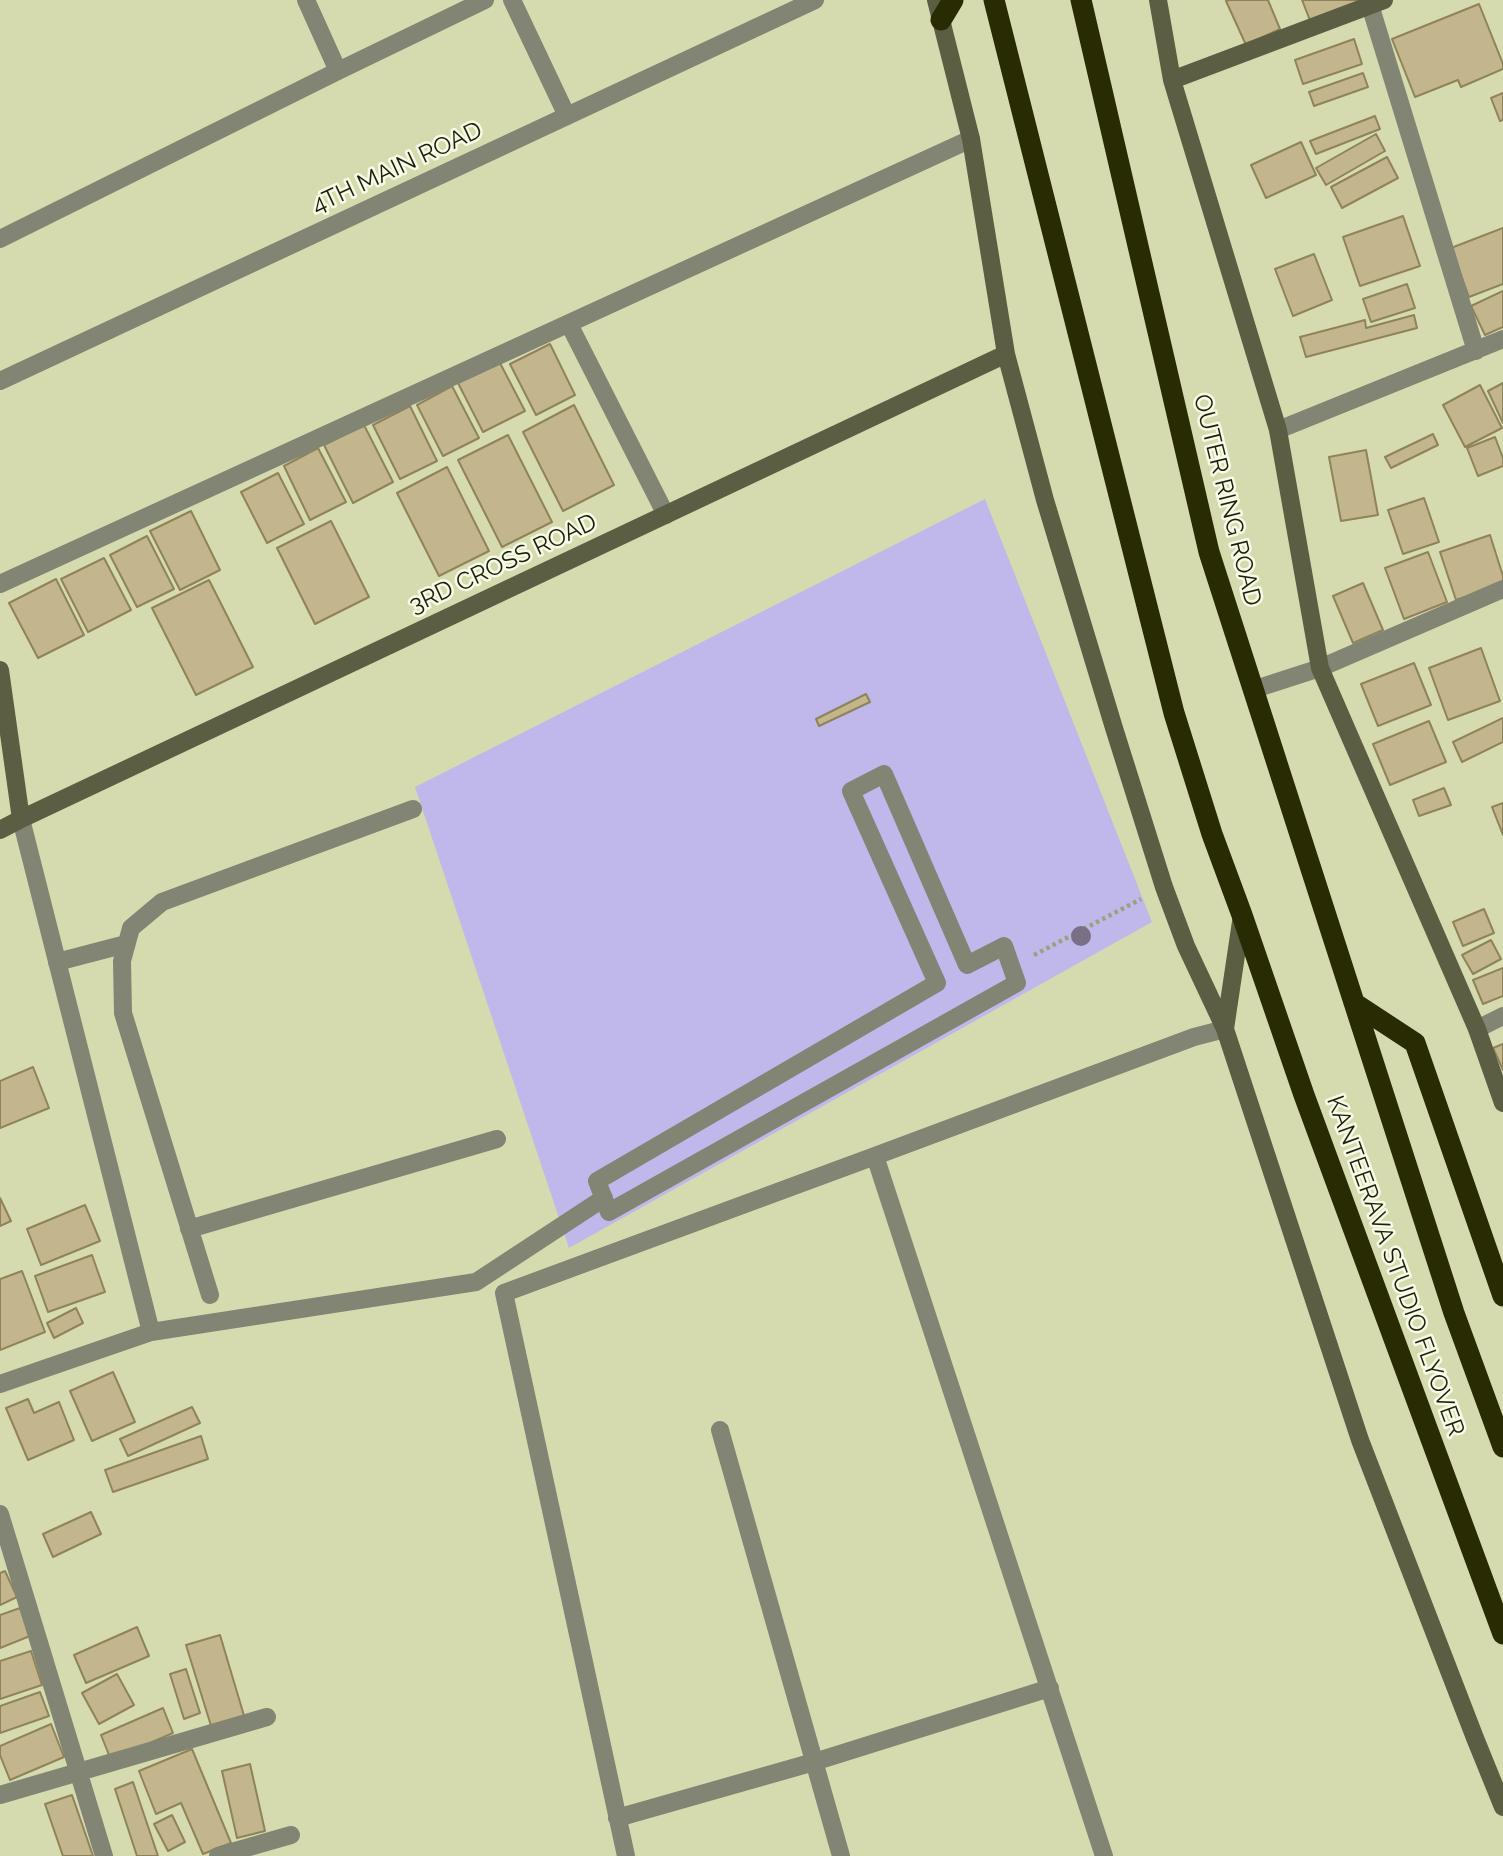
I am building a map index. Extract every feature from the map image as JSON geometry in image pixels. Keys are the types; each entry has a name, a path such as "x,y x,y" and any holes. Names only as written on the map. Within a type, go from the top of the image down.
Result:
{"highway":[{"path":"939,10 953,0"},
{"path":"994,0 1174,713 1212,834 1242,915"},
{"name":"OUTER RING ROAD","path":"1081,0 1209,552 1354,1003"},
{"name":"KANTEERAVA STUDIO FLYOVER","path":"1242,915 1304,1095 1503,1634"},
{"path":"1354,1003 1415,1043 1503,1296"},
{"name":"KANTEERAVA STUDIO FLYOVER","path":"1354,1003 1454,1313 1503,1447"}],"street":[{"path":"306,0 338,71"},
{"path":"0,239 485,0"},
{"path":"512,0 567,116"},
{"name":"4TH MAIN ROAD","path":"0,381 815,0"},
{"path":"1158,0 1172,80 1278,430 1320,668 1477,1029 1503,1103"},
{"path":"1172,80 1377,3 1476,351"},
{"path":"939,10 971,139 1006,354 1045,500 1114,728 1164,887 1186,946 1225,1029 1360,1440 1503,1807"},
{"path":"0,584 971,139"},
{"path":"569,324 666,515"},
{"path":"1278,430 1503,340"},
{"name":"3RD CROSS ROAD","path":"0,831 1006,354"},
{"path":"1252,690 1320,668 1502,594"},
{"path":"0,670 21,819 151,1332"},
{"path":"884,774 967,965 1004,946 1017,983 609,1212 604,1198 597,1181 937,982 851,791 884,774"},
{"path":"210,1295 123,1013 122,961 131,928 162,902 413,810"},
{"path":"1225,1029 1242,915"},
{"path":"57,962 126,944"},
{"path":"1477,1029 1503,1016"},
{"path":"626,1856 504,1293 1194,1037 1225,1029"},
{"path":"189,1229 497,1139"},
{"path":"875,1156 1104,1856"},
{"path":"0,1384 151,1332 476,1282 604,1198"},
{"path":"720,1430 841,1856"},
{"path":"2,1526 104,1856"},
{"path":"617,1818 814,1762 1050,1688"},
{"path":"0,1795 267,1717"},
{"path":"218,1856 291,1835"}],"path":[{"path":"1085,929 1132,904"}],"shaded area":[{"path":"985,499 1152,922 569,1248 415,787"}],"building":[{"path":"1268,0 1280,29 1246,45 1226,1"},
{"path":"1302,0 1368,0 1311,23"},
{"path":"1479,4 1503,69 1461,87 1458,80 1415,97 1392,39"},
{"path":"1354,39 1362,64 1303,84 1295,60"},
{"path":"1363,73 1368,87 1314,106 1309,92"},
{"path":"1503,93 1503,120 1500,121 1491,98"},
{"path":"1375,116 1380,129 1316,154 1310,141"},
{"path":"1376,134 1385,151 1326,185 1316,168"},
{"path":"1301,142 1316,175 1266,198 1251,165"},
{"path":"1387,157 1398,178 1342,208 1331,187"},
{"path":"1403,216 1420,266 1360,286 1343,237"},
{"path":"1503,228 1503,284 1469,297 1451,248"},
{"path":"1314,254 1332,300 1293,316 1275,269"},
{"path":"1407,284 1415,308 1371,322 1363,299"},
{"path":"1503,291 1503,327 1485,335 1471,306"},
{"path":"1414,315 1417,328 1306,357 1300,337 1365,320 1366,328"},
{"path":"550,344 575,395 536,415 510,364"},
{"path":"500,363 525,411 483,432 458,383"},
{"path":"1503,383 1503,423 1488,391"},
{"path":"1480,385 1502,428 1465,447 1443,405"},
{"path":"452,386 479,438 443,456 417,405"},
{"path":"574,405 614,485 563,511 523,432"},
{"path":"410,406 437,461 400,479 373,425"},
{"path":"364,425 393,482 353,503 324,445"},
{"path":"1433,434 1438,445 1391,468 1385,457"},
{"path":"508,435 552,522 502,547 458,460"},
{"path":"1495,437 1503,458 1503,466 1478,476 1467,448"},
{"path":"318,448 346,502 310,520 284,466"},
{"path":"1366,450 1378,515 1341,521 1329,457"},
{"path":"447,467 489,551 439,576 397,493"},
{"path":"278,473 304,524 267,543 241,492"},
{"path":"1424,498 1439,542 1403,554 1388,510"},
{"path":"191,511 220,570 180,590 150,531"},
{"path":"331,521 369,597 315,624 277,548"},
{"path":"1490,535 1503,576 1503,585 1456,600 1440,552"},
{"path":"147,536 174,589 137,607 110,555"},
{"path":"1428,552 1447,602 1404,619 1385,568"},
{"path":"104,558 131,610 88,632 61,579"},
{"path":"56,579 84,635 38,658 9,603"},
{"path":"209,580 253,667 196,695 152,608"},
{"path":"1363,583 1383,630 1353,643 1333,596"},
{"path":"1481,648 1500,701 1448,720 1429,668"},
{"path":"1414,663 1431,705 1378,726 1361,684"},
{"path":"866,694 870,702 819,726 816,719"},
{"path":"1503,718 1503,742 1462,762 1453,742"},
{"path":"1429,721 1446,762 1390,785 1373,744"},
{"path":"1444,788 1451,805 1419,816 1413,800"},
{"path":"1503,803 1503,835 1492,807"},
{"path":"1484,909 1494,933 1463,946 1453,922"},
{"path":"1491,940 1501,959 1473,974 1462,955"},
{"path":"1503,968 1503,996 1483,1004 1473,980"},
{"path":"1503,1044 1503,1070 1493,1048"},
{"path":"33,1067 49,1108 0,1128 0,1081"},
{"path":"0,1198 11,1221 0,1226"},
{"path":"85,1205 100,1241 41,1265 27,1229"},
{"path":"92,1255 105,1292 48,1312 35,1276"},
{"path":"22,1271 45,1332 0,1350 0,1279"},
{"path":"76,1308 83,1323 54,1338 47,1323"},
{"path":"113,1372 135,1422 92,1441 70,1391"},
{"path":"28,1399 34,1413 59,1402 74,1440 28,1460 6,1408"},
{"path":"192,1407 200,1423 128,1456 120,1439"},
{"path":"201,1436 208,1459 113,1492 105,1470"},
{"path":"91,1512 101,1534 53,1557 43,1534"},
{"path":"5,1571 17,1597 0,1605 0,1573"},
{"path":"20,1608 30,1636 0,1648 0,1615"},
{"path":"137,1627 149,1656 86,1683 74,1655"},
{"path":"220,1635 245,1719 212,1729 186,1645"},
{"path":"31,1651 42,1685 0,1699 0,1661"},
{"path":"186,1669 200,1713 184,1719 170,1674"},
{"path":"117,1674 134,1705 99,1724 82,1693"},
{"path":"40,1692 49,1716 0,1733 0,1706"},
{"path":"163,1708 173,1733 111,1760 101,1735"},
{"path":"51,1724 64,1757 10,1780 0,1755 0,1746"},
{"path":"192,1749 231,1843 203,1854 181,1803 156,1814 139,1771"},
{"path":"250,1764 265,1831 237,1838 222,1771"},
{"path":"133,1782 158,1856 137,1856 115,1789"},
{"path":"72,1795 93,1856 63,1856 45,1804"},
{"path":"172,1815 185,1842 168,1851 154,1824"}]}
